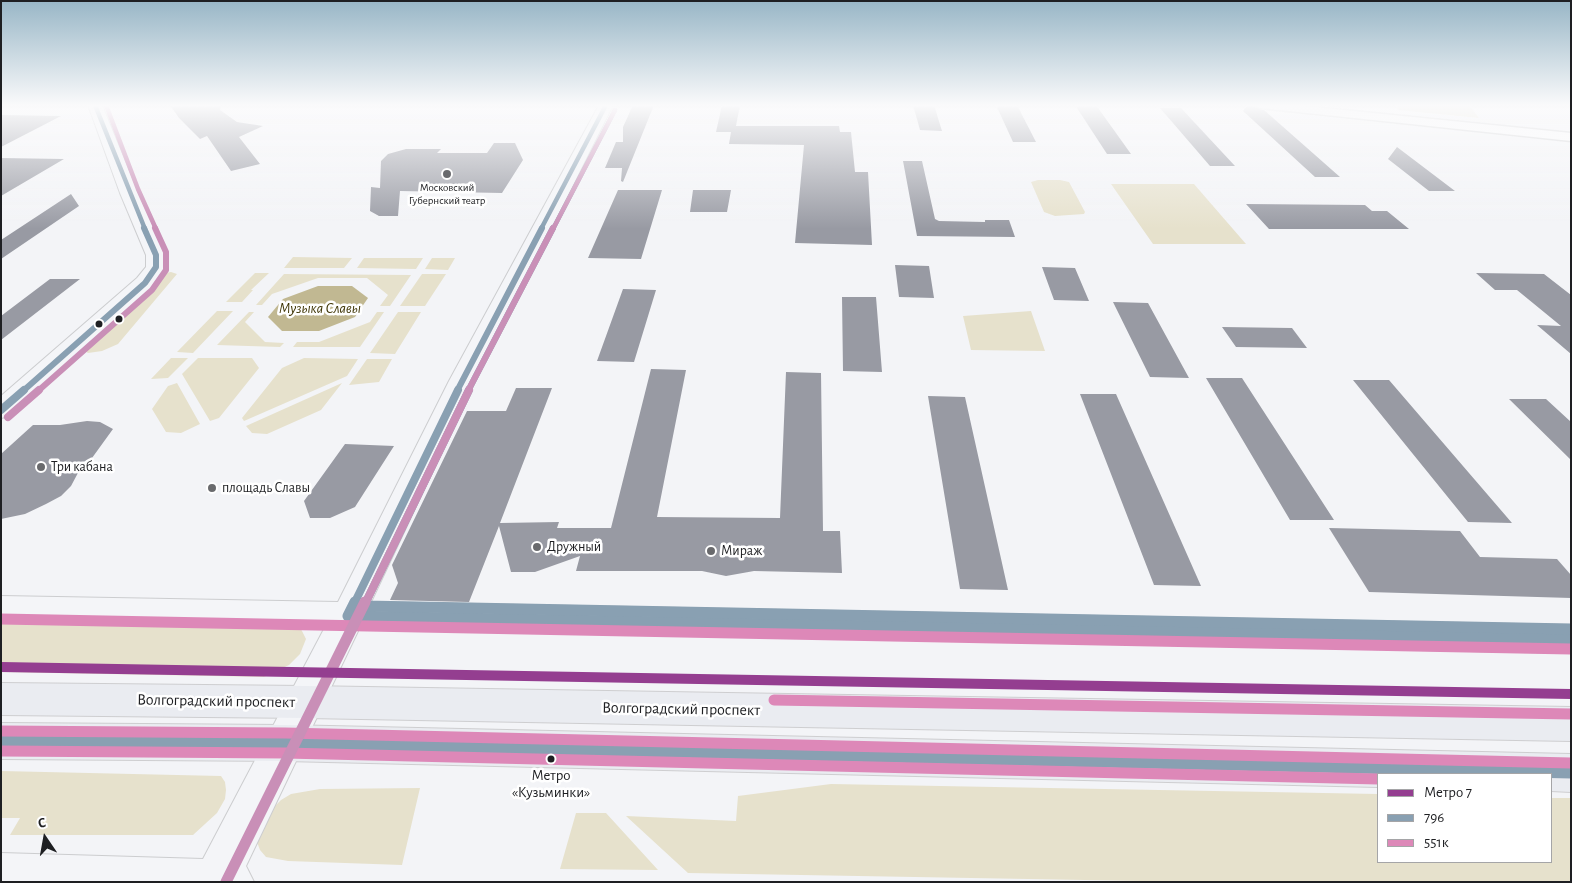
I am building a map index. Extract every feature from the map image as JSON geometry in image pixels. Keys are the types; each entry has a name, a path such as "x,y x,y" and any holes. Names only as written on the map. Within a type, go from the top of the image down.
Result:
{"main road":[{"name":"Волгоградский проспект","path":"1,699 306,702 1571,724"},
{"path":"1,741 285,744 1528,773"},
{"path":"1552,774 1571,774"}],"street":[{"path":"1,410 145,283 156,266 156,255 111,146"},
{"path":"215,881 306,702 462,381 585,146"},
{"path":"1,609 1571,639"},
{"path":"1,876 234,882"}],"shaded area":[{"path":"1038,180 1069,182 1085,212 1084,214 1055,216 1044,212 1031,182"},
{"path":"1111,184 1194,184 1246,244 1153,244"},
{"path":"293,257 352,258 344,268 284,268"},
{"path":"364,258 423,258 416,269 357,268"},
{"path":"432,258 455,258 448,270 425,269"},
{"path":"171,272 177,274 118,344 102,351 88,353 79,347 160,274"},
{"path":"255,273 269,273 251,290 253,290 242,302 226,302"},
{"path":"284,274 411,275 390,306 380,306 388,295 367,278 318,278 272,294 262,305 256,305"},
{"path":"422,274 446,274 425,306 400,306"},
{"path":"217,311 233,311 193,353 177,352"},
{"path":"1031,311 1045,351 971,350 963,316"},
{"path":"249,312 254,312 245,322 265,342 284,343 280,347 217,345"},
{"path":"377,312 384,312 360,347 293,347 297,342 319,342 370,322"},
{"path":"398,312 421,312 395,354 370,353"},
{"path":"171,358 188,358 168,378 151,379"},
{"path":"198,358 252,358 259,368 219,418 210,421 182,374"},
{"path":"304,358 358,359 347,376 244,421 242,418 282,368"},
{"path":"367,359 392,359 379,382 349,385"},
{"path":"177,383 200,424 181,433 166,432 152,409 168,386"},
{"path":"342,383 321,410 267,434 252,433 246,426"},
{"path":"1,620 300,627 306,639 300,654 289,665 264,677 1,672"},
{"path":"1,771 221,776 225,782 226,790 225,799 217,813 193,835 10,835 20,818 1,818"},
{"path":"831,784 1377,794 1377,863 1552,863 1552,798 1571,798 1571,882 1198,882 688,873 626,816 736,821 738,796"},
{"path":"420,788 402,865 288,861 266,857 260,850 257,842 273,808 291,794 320,789"},
{"path":"576,813 606,813 658,870 560,869"}],"water":[{"name":"Музыка Славы","path":"318,286 352,286 368,298 355,317 319,331 282,331 268,317 283,299"}],"building":[{"path":"214,146 246,146 260,164 231,171"},
{"name":"Московский Губернский театр","path":"492,146 517,146 523,160 502,193 400,191 398,216 379,216 370,211 371,187 380,188 381,161 388,154 406,149 441,149 437,153 487,153"},
{"path":"614,146 637,146 623,182 621,181 622,168 605,168"},
{"path":"804,146 852,146 855,172 868,172 872,245 795,243"},
{"path":"1102,146 1125,146 1131,154 1107,154"},
{"path":"1193,146 1217,146 1235,166 1210,166"},
{"path":"1281,146 1305,146 1340,177 1315,177"},
{"path":"1397,147 1455,191 1429,191 1388,159"},
{"path":"1,158 64,159 1,196"},
{"path":"903,161 922,161 935,219 939,221 985,222 985,220 1009,220 1015,237 917,236"},
{"path":"618,190 662,190 641,259 588,258"},
{"path":"693,190 731,190 727,212 690,212"},
{"path":"71,194 79,206 1,259 1,240"},
{"path":"1246,204 1365,205 1372,211 1387,211 1409,229 1269,229"},
{"path":"895,265 929,266 934,298 899,297"},
{"path":"1042,267 1075,268 1089,301 1054,300"},
{"path":"1476,273 1544,274 1571,295 1571,354 1537,325 1561,326 1517,290 1495,290"},
{"path":"50,279 80,279 1,340 1,316"},
{"path":"623,289 656,290 634,362 597,361"},
{"path":"842,297 876,297 882,372 843,371"},
{"path":"1113,302 1148,303 1189,378 1150,377"},
{"path":"1222,327 1292,328 1307,348 1236,347"},
{"path":"651,369 686,370 657,517 780,518 786,372 821,373 823,531 840,531 842,573 754,571 726,576 702,571 576,571 580,556 535,572 511,572 499,526 469,602 390,600 398,583 392,565 467,411 506,411 516,388 552,388 500,523 559,522 557,528 611,528"},
{"path":"1206,378 1242,378 1334,520 1290,520"},
{"path":"1353,380 1389,380 1512,523 1468,522"},
{"path":"1080,394 1116,394 1201,586 1154,585"},
{"path":"928,396 965,397 1008,590 960,589"},
{"path":"1509,399 1546,399 1571,422 1571,460"},
{"name":"Три кабана","path":"87,421 100,422 113,429 92,458 81,463 71,486 61,496 25,514 1,519 1,454 33,425 60,425"},
{"path":"345,444 394,446 355,507 330,518 310,518 304,501"},
{"path":"1329,528 1460,531 1480,557 1557,559 1571,575 1571,598 1369,592"}],"metro line":[{"name":"7","path":"1,667 1571,694"}],"transit line":[{"name":"796","path":"1,410 145,283 156,267 156,255 111,146"},
{"path":"8,417 152,290 166,270 166,252 122,146"},
{"name":"796","path":"585,146 462,381 348,616 1571,639"},
{"path":"596,146 471,385 364,606 1571,629"},
{"path":"226,882 315,706 471,385 596,146"},
{"name":"551к","path":"1,619 1571,649"},
{"path":"774,700 1571,714"},
{"path":"1,731 285,733 1571,763"},
{"name":"796","path":"1,741 285,743 1571,773"},
{"name":"551к","path":"1,751 285,753 1377,779"}],"place":[{"name":"Московский Губернский театр","path":"447,174"},
{"name":"Три кабана","path":"41,467"},
{"name":"площадь Славы","path":"212,488"},
{"name":"Дружный","path":"537,547"},
{"name":"Мираж","path":"711,551"},
{"name":"Метро «Кузьминки»","path":"551,759"}]}
